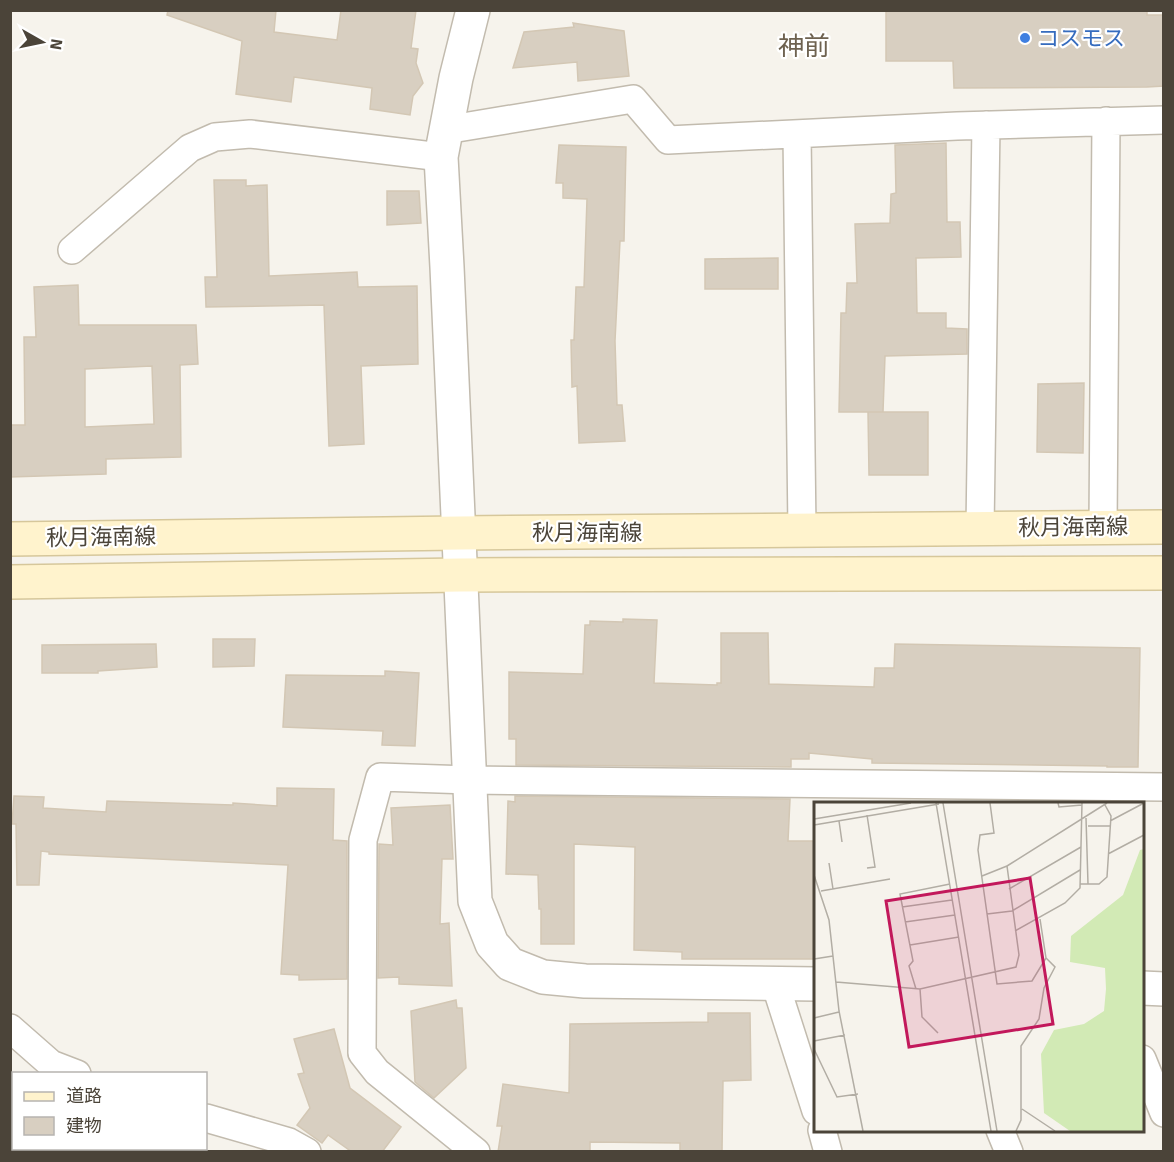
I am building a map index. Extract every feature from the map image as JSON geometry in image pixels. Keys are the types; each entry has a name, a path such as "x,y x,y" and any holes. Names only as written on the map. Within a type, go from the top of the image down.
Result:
{"main road":[{"name":"秋月海南線","path":"10,539 1164,526"},
{"name":"秋月海南線","path":"10,582 460,575 1164,573"}],"street":[{"path":"473,10 443,144 475,901 492,944 510,964 543,977 585,981 814,984"},
{"path":"72,250 190,148 215,137 250,134 443,144 633,99 668,140 986,125 1164,120"},
{"path":"1103,527 1106,121"},
{"path":"980,528 986,125"},
{"path":"797,134 802,530"},
{"path":"476,1152 377,1072 362,1053 363,840 380,777 944,794 1164,787"},
{"path":"775,983 814,1105"},
{"path":"1144,988 1164,989"},
{"path":"10,1029 51,1064 72,1072"},
{"path":"1144,1062 1164,1113"},
{"path":"207,1118 289,1142 307,1152"},
{"path":"822,1132 828,1152"},
{"path":"1000,1132 1009,1152"}],"building":[{"path":"168,10 276,10 274,32 337,40 341,10 416,10 411,48 418,49 416,63 423,83 413,96 410,115 370,109 372,88 294,77 291,102 236,94 242,41 167,15"},
{"name":"コスモス","path":"886,10 1147,10 1147,15 1164,15 1164,86 954,88 953,61 886,61"},
{"path":"573,23 624,31 629,76 578,81 577,62 513,68 524,32 574,27"},
{"path":"946,143 947,222 960,222 961,257 916,258 917,313 946,313 946,328 967,329 967,354 885,356 883,412 839,412 841,313 846,313 847,283 857,283 855,224 890,223 891,194 896,193 895,145"},
{"path":"559,145 626,147 624,241 620,241 615,341 617,405 622,405 625,441 579,443 577,386 572,387 571,340 574,340 576,287 584,287 587,199 563,198 563,183 556,183"},
{"path":"214,180 246,180 246,186 267,185 269,276 357,272 358,287 417,286 418,364 361,366 364,444 329,446 324,305 206,307 205,277 217,277"},
{"path":"387,191 419,191 421,223 387,225"},
{"path":"778,258 778,289 705,289 705,259"},
{"path":"78,285 79,325 196,325 198,364 180,365 181,457 106,459 106,474 10,477 10,425 25,425 24,337 36,337 34,287","holes":["152,366 154,424 85,427 85,369"]},
{"path":"1084,383 1083,453 1037,452 1038,384"},
{"path":"868,412 928,412 928,475 869,475"},
{"path":"623,619 657,620 654,683 717,685 721,683 721,633 768,633 769,684 874,687 875,668 894,668 895,644 1140,648 1138,767 872,763 872,759 809,753 809,759 791,759 791,767 516,765 516,739 509,739 509,672 583,674 585,625 590,625 590,621 623,622"},
{"path":"213,639 255,639 254,666 213,667"},
{"path":"156,644 157,667 98,671 98,673 42,673 42,645"},
{"path":"385,671 419,673 415,746 382,745 383,731 283,727 286,675 385,676"},
{"path":"277,788 334,789 333,840 347,841 347,979 299,980 299,975 281,974 288,865 49,854 49,852 41,851 39,885 17,885 16,824 12,824 14,796 44,797 43,808 106,812 107,801 277,806"},
{"path":"515,796 790,799 788,841 814,841 814,959 682,959 682,952 634,950 635,847 574,844 574,944 541,944 538,875 506,874 508,801 515,802"},
{"path":"450,805 453,859 442,859 440,924 449,923 452,986 399,984 399,977 378,978 379,844 393,845 391,808"},
{"path":"456,1000 457,1008 462,1008 466,1068 434,1098 415,1082 411,1011"},
{"path":"708,1013 750,1013 751,1080 723,1081 722,1152 680,1152 680,1143 590,1142 590,1152 498,1152 502,1126 497,1126 503,1084 569,1093 570,1024 708,1022"},
{"path":"334,1029 350,1088 401,1127 382,1152 352,1152 328,1135 322,1143 297,1125 310,1108 298,1074 304,1073 294,1039"}],"place":[{"name":"コスモス","path":"1025,38"}],"district":[{"name":"神前","path":"804,47"}]}
